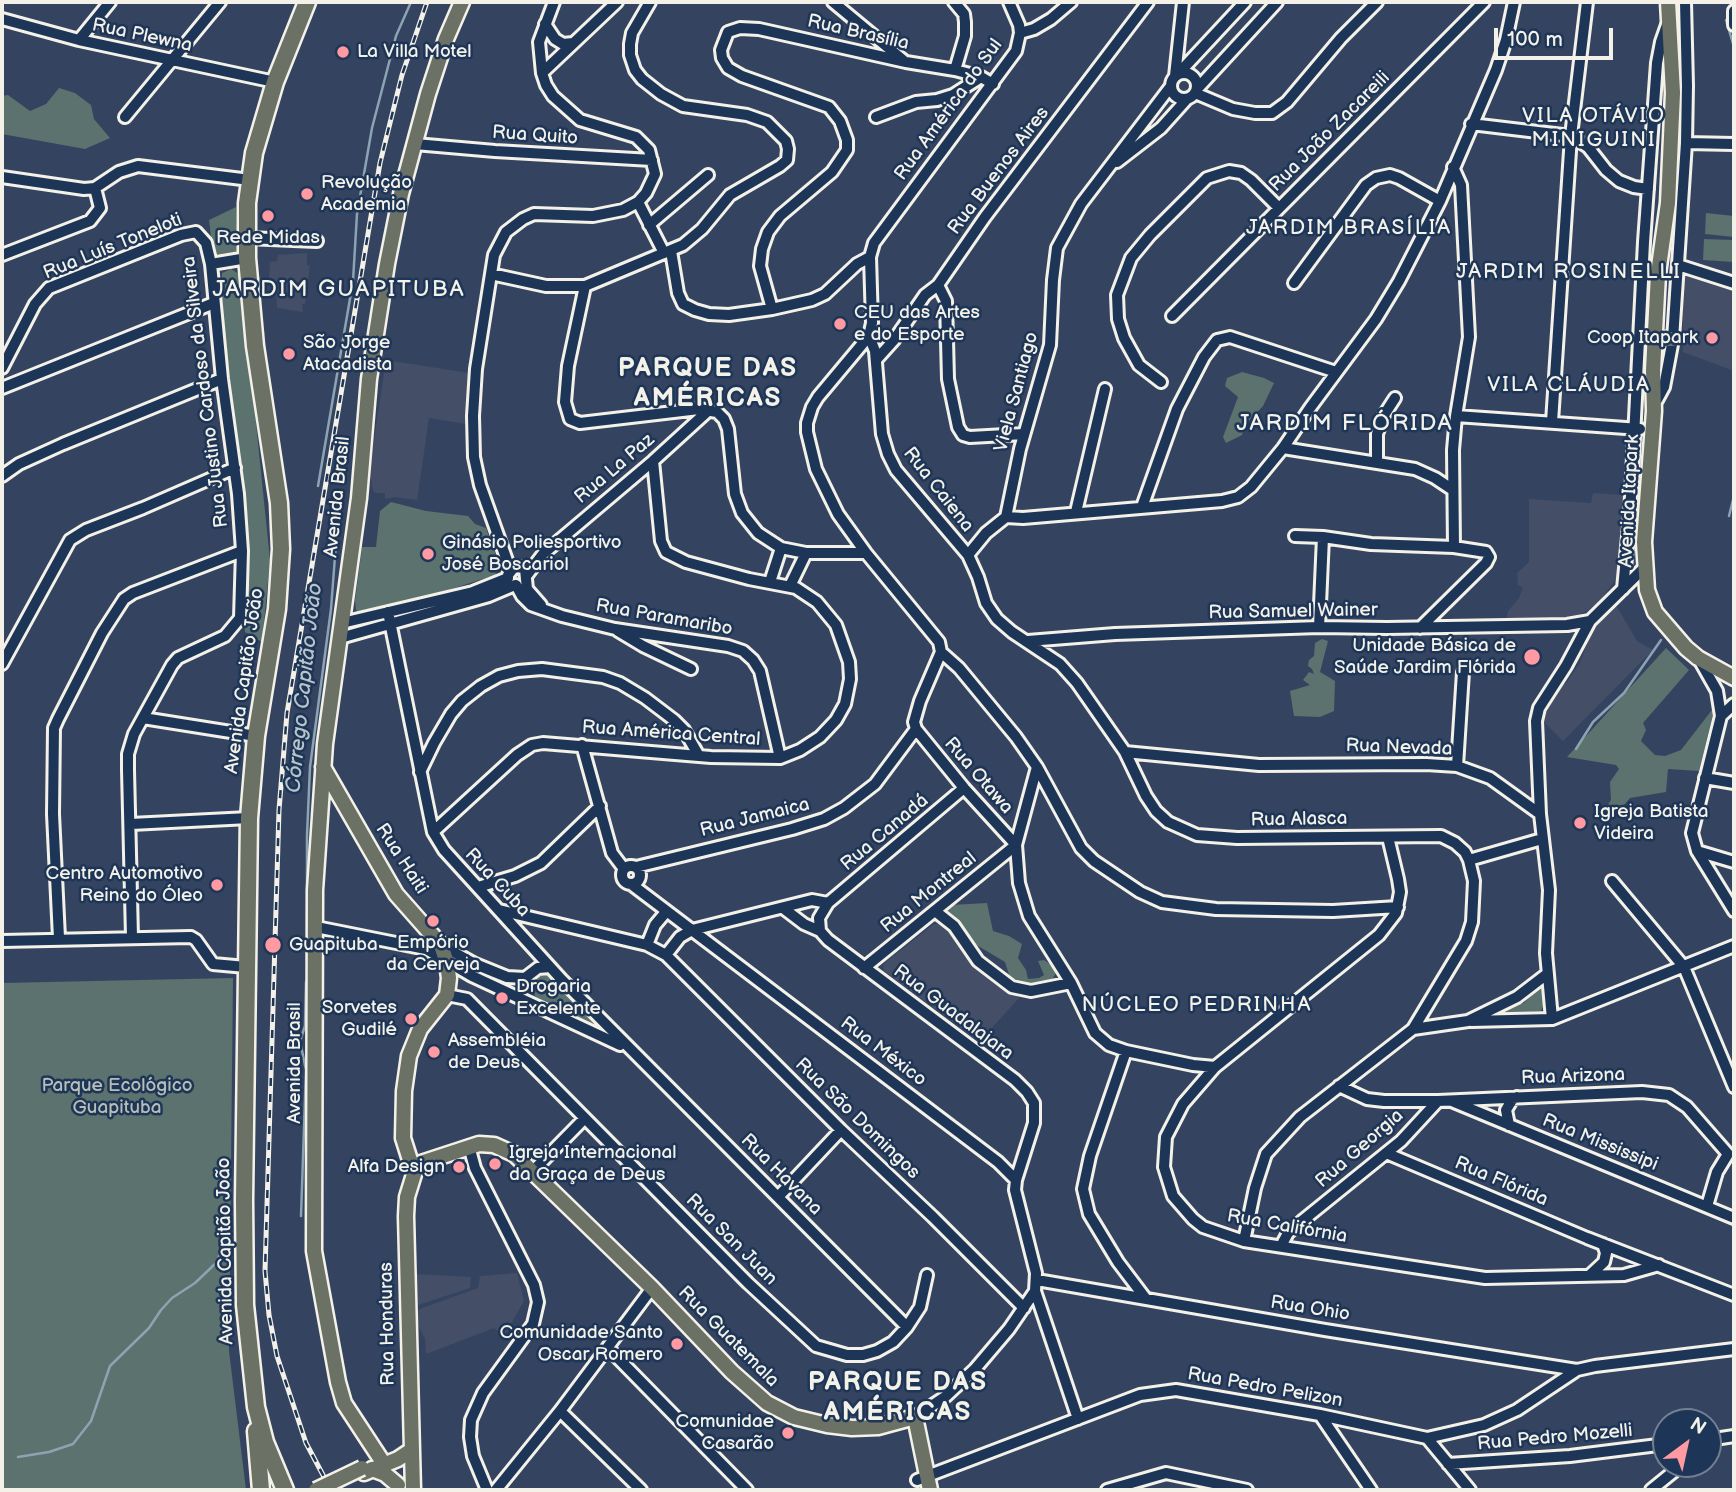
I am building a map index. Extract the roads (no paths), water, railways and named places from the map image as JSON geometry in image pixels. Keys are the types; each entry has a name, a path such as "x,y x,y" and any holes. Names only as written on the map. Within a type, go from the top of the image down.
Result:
{"highway":[{"name":"Avenida Capitão João","path":"285,1490 254,1378 248,1345 245,1278 248,818 256,736 277,609 281,549 279,503 255,346 247,238 254,153 275,82 307,2"},
{"name":"Avenida Capitão João","path":"254,1378 256,1408 273,1449 297,1490"},
{"path":"256,1408 261,1490"},
{"path":"258,1468 273,1449"}],"main road":[{"name":"Avenida Brasil","path":"371,1467 366,1440 347,1410 338,1382 314,1251 314,890 319,803 359,498 369,379 394,227 440,58 462,2"},
{"name":"Avenida Itapark","path":"1668,2 1673,93 1668,203 1658,274 1663,339 1644,542 1647,590 1655,612 1686,648 1698,658 1734,678"},
{"name":"Rua Haiti","path":"323,767 396,894 442,945 447,963"},
{"path":"319,803 331,802 347,808"},
{"path":"447,963 447,995"},
{"name":"Rua Honduras","path":"413,1490 406,1216 407,1197 415,1164 403,1139 404,1091 409,1056 420,1029 447,995"},
{"name":"Rua Guatemala","path":"415,1164 484,1143 503,1148 533,1171 652,1288 732,1372 756,1395 776,1409 809,1421 852,1429 878,1427 910,1419"},
{"path":"910,1419 923,1484"},
{"path":"316,1490 403,1457 410,1451"},
{"path":"371,1467 385,1474 400,1488"},
{"path":"329,1490 371,1467"}],"street":[{"path":"79,40 110,2"},
{"path":"125,117 220,2"},
{"path":"526,601 480,485 474,457 474,391 494,256 500,241 512,225 523,219 534,214 613,214 638,202 646,193 655,174 644,143 636,137 580,120 553,96 542,73 539,42 554,2"},
{"path":"542,73 617,2"},
{"path":"491,274 546,286 585,286 667,252 693,238 730,195 784,163 789,155 786,141 779,132 757,117 683,106 642,79 635,70 630,44 632,33 650,2"},
{"path":"833,2 906,62"},
{"path":"954,2 964,14 965,22 965,36 956,70"},
{"path":"1009,2 1017,18 1020,33"},
{"name":"Rua América do Sul","path":"870,257 879,234 1016,51 1020,33 1034,29 1051,19 1071,2"},
{"name":"Rua Buenos Aires","path":"876,360 894,340 925,295 938,285 985,217 1148,2"},
{"path":"1183,2 1175,96 1193,94 1233,109 1255,113 1272,113 1287,102 1341,38 1377,2"},
{"name":"Viela Santiago","path":"1006,517 1024,433 1050,345 1057,248 1081,204 1175,79 1237,6 1245,2"},
{"name":"Viela Santiago","path":"1112,166 1161,128 1277,2"},
{"name":"Rua João Zacareili","path":"1172,316 1484,2"},
{"path":"1028,641 1004,626 991,611 968,555 986,533 1006,517 1023,518 1185,505 1238,497 1251,487 1283,448 1387,302 1440,201 1496,70 1514,2"},
{"path":"1552,422 1571,136 1587,2"},
{"path":"1663,339 1678,265 1686,143 1685,2"},
{"path":"1734,11 1734,25"},
{"name":"Rua Plewna","path":"2,19 79,40 275,82"},
{"path":"1623,589 1636,428 1658,52 1670,19"},
{"path":"545,24 555,40 563,44 573,43"},
{"name":"Rua Brasília","path":"772,309 760,266 768,232 780,216 832,172 847,150 847,140 840,121 829,107 741,76 728,68 722,58 724,38 734,29 759,29 906,62 956,70 981,77 993,84"},
{"path":"1175,79 1188,74 1192,76 1196,80 1193,94"},
{"path":"876,117 916,102 953,95 981,77"},
{"path":"1471,124 1571,136 1588,147 1619,181 1648,189"},
{"path":"1686,143 1734,144"},
{"name":"Rua Quito","path":"415,144 652,160"},
{"path":"2,177 76,189 95,188 119,172 138,166 250,180"},
{"path":"1454,167 1461,186 1469,337 1452,450 1454,547"},
{"path":"1161,382 1139,365 1124,338 1118,319 1117,295 1131,258 1150,234 1207,178 1218,174 1229,171 1241,173 1279,208"},
{"path":"649,225 708,175"},
{"path":"1294,283 1366,185 1376,178 1391,175 1440,201"},
{"path":"2,255 90,221 100,208 95,188"},
{"path":"638,202 667,252 678,293 688,307 709,314 729,315 812,300 825,295 857,264 870,257 872,323 869,336 812,407 807,423 816,469 838,514 866,553 937,637 941,652 960,668 992,705 1037,767 1081,848 1094,861 1119,880 1162,902 1192,907 1333,911 1398,907 1398,878 1388,837"},
{"name":"Rua Justino Cardoso da Silveira","path":"143,718 178,658 225,636 240,618 242,551 235,468 222,379 211,264 206,243 196,232"},
{"name":"Rua Luís Toneloti","path":"2,368 35,304 49,288 181,235 196,232"},
{"path":"247,238 317,241"},
{"path":"211,264 247,258"},
{"path":"1678,265 1734,283"},
{"path":"938,285 946,301 948,379 958,427 963,435 971,438 1024,433"},
{"path":"585,286 568,366 565,402 570,419 580,423 699,409 717,412 724,419 735,494 742,513 758,533 780,548 806,553 866,553"},
{"path":"2,388 214,303"},
{"name":"Rua Caiena","path":"869,336 876,360 882,434 888,454 909,486 968,555"},
{"path":"1142,508 1177,409 1214,343 1226,337 1336,372"},
{"path":"857,353 876,360"},
{"path":"2,476 19,464 62,444 222,379"},
{"path":"1076,512 1105,389"},
{"path":"1377,462 1377,434 1384,415 1395,398"},
{"name":"Rua La Paz","path":"389,618 489,596 517,576 709,410"},
{"path":"1455,416 1653,429"},
{"path":"1283,448 1415,469 1453,490"},
{"name":"Rua América Central","path":"433,832 526,749 542,743 699,755 780,758 800,750 830,728 845,704 850,678 849,662 836,625 817,602 806,593 789,586 686,562 666,552 661,541 653,461"},
{"path":"2,663 70,540 86,530 235,468"},
{"path":"1295,536 1371,544 1454,547 1483,551 1488,555 1488,560 1420,628"},
{"path":"1319,627 1323,537"},
{"path":"770,582 780,548"},
{"path":"59,939 53,814 54,728 58,719 102,633 124,599 133,593 242,551"},
{"path":"789,586 806,553"},
{"path":"1552,1019 1546,953 1549,890 1540,814 1537,714 1590,621 1645,566"},
{"path":"517,576 531,596 548,611"},
{"name":"Rua La Paz","path":"341,631 517,576"},
{"name":"Rua Paramaribo","path":"489,596 526,601 536,608 615,629 728,646 749,655 760,671 780,758"},
{"path":"389,618 433,832"},
{"name":"Rua Samuel Wainer","path":"1028,641 1115,634 1319,627 1542,627 1590,621"},
{"path":"615,629 635,642 691,669"},
{"name":"Rua Alasca","path":"1028,641 1060,664 1077,683 1125,752 1156,811 1168,822 1197,835 1237,838 1441,835 1455,843 1469,860"},
{"name":"Rua Jamaica","path":"637,877 652,863 792,829 834,814 875,784 916,729 920,701 941,652"},
{"path":"1698,658 1717,691 1721,716 1692,833 1697,851 1734,911"},
{"path":"420,772 451,714 462,701 499,676 542,669 603,677 620,683 674,720 684,730 699,755"},
{"path":"1457,766 1463,672"},
{"path":"1719,701 1733,705"},
{"path":"1721,716 1733,705"},
{"path":"132,937 128,754 134,734 143,718 256,736"},
{"name":"Rua Otawa","path":"916,729 964,788 1016,845"},
{"path":"582,745 612,853 624,869 629,866 637,877"},
{"name":"Rua Nevada","path":"1125,752 1259,765 1457,766 1490,778 1540,814"},
{"path":"1037,767 1016,845 1019,883 1028,916 1071,983 1095,1033 1109,1045 1126,1051 1215,1067"},
{"path":"1705,778 1734,783"},
{"name":"Rua Canadá","path":"828,904 964,788"},
{"path":"478,887 522,873 541,863 600,806"},
{"path":"131,824 248,818"},
{"name":"Rua Cuba","path":"433,832 451,860 551,967"},
{"path":"1244,1241 1255,1188 1266,1154 1300,1117 1413,1029 1466,941 1472,922 1474,881 1469,860 1542,839"},
{"name":"Rua Montreal","path":"864,968 1016,845"},
{"path":"1697,851 1734,862"},
{"name":"Rua México","path":"624,869 622,879 637,877 644,896 989,1155 1016,1180"},
{"path":"1612,881 1684,967 1734,1087"},
{"path":"644,896 655,925"},
{"path":"666,955 680,937 692,930 812,900 828,904 819,918 820,931"},
{"name":"Rua Califórnia","path":"1398,907 1379,935 1215,1067 1183,1104 1166,1137 1164,1167 1173,1196 1193,1219 1216,1233 1244,1241 1485,1278 1623,1275 1659,1265"},
{"name":"Rua Guadalajara","path":"783,908 804,924 820,931 828,940 1027,1092 1034,1104 1034,1123 1016,1180"},
{"name":"Rua São Domingos","path":"499,909 647,945 666,955 1024,1308"},
{"path":"935,911 954,926 978,961 1012,987 1031,991 1071,983"},
{"path":"647,945 655,925 666,912"},
{"name":"Rua Havana","path":"316,927 426,949 472,976 629,1049"},
{"path":"2,941 193,938 214,964 246,967"},
{"path":"442,945 475,964 507,976 525,978 538,968 551,967"},
{"path":"1413,1029 1468,1021 1552,1019 1734,946"},
{"path":"538,968 540,955"},
{"path":"447,995 467,999 475,964"},
{"name":"Rua Havana","path":"551,967 629,1049 907,1327"},
{"path":"1468,1021 1517,997 1548,974"},
{"path":"525,978 525,1000"},
{"name":"Rua San Juan","path":"467,999 748,1283 816,1346 863,1355 893,1342 907,1327 924,1297 927,1275"},
{"path":"1126,1051 1090,1156 1083,1189 1089,1214 1118,1262 1146,1299"},
{"name":"Rua Arizona","path":"1339,1086 1367,1099 1438,1101 1658,1092 1678,1099 1728,1154 1717,1172 1707,1206"},
{"path":"1508,1125 1506,1110 1508,1104 1517,1097"},
{"name":"Rua Georgia","path":"1281,1246 1301,1221 1401,1141 1438,1101"},
{"name":"Rua Mississipi","path":"1452,1101 1734,1218"},
{"path":"533,1171 584,1119"},
{"path":"778,1197 841,1130"},
{"path":"468,1146 475,1168 534,1285 538,1301 533,1324 483,1393 471,1420 473,1456 487,1490"},
{"name":"Rua Flórida","path":"1386,1153 1603,1244 1734,1295"},
{"path":"1016,1180 1017,1201 1036,1281 1078,1419"},
{"path":"1293,1247 1301,1221"},
{"path":"1590,1275 1604,1262 1606,1253 1603,1244"},
{"name":"Rua Ohio","path":"1036,1281 1577,1370"},
{"name":"Rua Guatemala","path":"910,1419 945,1397 970,1374 1024,1308 1036,1281"},
{"path":"496,1490 560,1411 652,1288"},
{"path":"608,1348 747,1490"},
{"path":"1470,1490 1427,1438 1484,1425 1517,1410 1577,1370 1734,1349"},
{"name":"Rua Pedro Pelizon","path":"923,1484 1140,1395 1177,1390 1320,1415 1427,1438"},
{"path":"560,1411 642,1490"},
{"path":"1320,1415 1371,1490"},
{"name":"Rua Pedro Mozelli","path":"1448,1464 1570,1456 1652,1446"},
{"path":"1107,1490 1166,1473 1213,1486 1244,1490"},
{"path":"1651,1490 1666,1478"}],"waterway":[{"name":"Córrego Capitão João","path":"318,486 353,281 357,214 372,128 396,36 411,2"},
{"path":"1726,20 1734,47"},
{"path":"1729,516 1734,496"},
{"name":"Córrego Capitão João","path":"307,962 310,767 331,609 338,517 336,502"},
{"path":"1576,749 1593,722 1624,693 1661,640"},
{"name":"Córrego Capitão João","path":"301,1216 306,1070 300,1041 305,1026 306,982"},
{"path":"18,1457 49,1452 73,1444 91,1421 110,1366 149,1328 172,1298 195,1283 216,1263 230,1237"}],"railway":[{"path":"331,1490 306,1443 277,1356 269,1315 265,1271 279,810 287,713 380,163 402,75 427,2"}],"place":[{"name":"La Villa Motel","path":"343,52"},
{"name":"Revolução Academia","path":"307,194"},
{"name":"Rede Midas","path":"268,216"},
{"name":"CEU das Artes e do Esporte","path":"840,324"},
{"name":"Coop Itapark","path":"1712,338"},
{"name":"São Jorge Atacadista","path":"289,354"},
{"name":"Ginásio Poliesportivo José Boscariol","path":"428,554"},
{"name":"Unidade Básica de Saúde Jardim Flórida","path":"1532,657"},
{"name":"Igreja Batista Videira","path":"1580,823"},
{"name":"Centro Automotivo Reino do Óleo","path":"217,885"},
{"name":"Empório da Cerveja","path":"433,921"},
{"name":"Guapituba","path":"273,945"},
{"name":"Drogaria Excelente","path":"502,998"},
{"name":"Sorvetes Gudilé","path":"411,1019"},
{"name":"Assembléia de Deus","path":"434,1052"},
{"name":"Igreja Internacional da Graça de Deus","path":"495,1164"},
{"name":"Alfa Design","path":"459,1167"},
{"name":"Comunidade Santo Oscar Romero","path":"677,1344"},
{"name":"Comunidae Casarão","path":"788,1433"}],"district":[{"name":"VILA OTÁVIO MINIGUINI","path":"1594,129"},
{"name":"JARDIM BRASÍLIA","path":"1349,229"},
{"name":"JARDIM ROSINELLI","path":"1569,273"},
{"name":"JARDIM GUAPITUBA","path":"339,290"},
{"name":"PARQUE DAS AMÉRICAS","path":"708,384"},
{"name":"VILA CLÁUDIA","path":"1569,386"},
{"name":"JARDIM FLÓRIDA","path":"1345,424"},
{"name":"NÚCLEO PEDRINHA","path":"1197,1006"},
{"name":"PARQUE DAS AMÉRICAS","path":"898,1398"}],"park label":[{"name":"Parque Ecológico Guapituba","path":"117,1097"}]}
